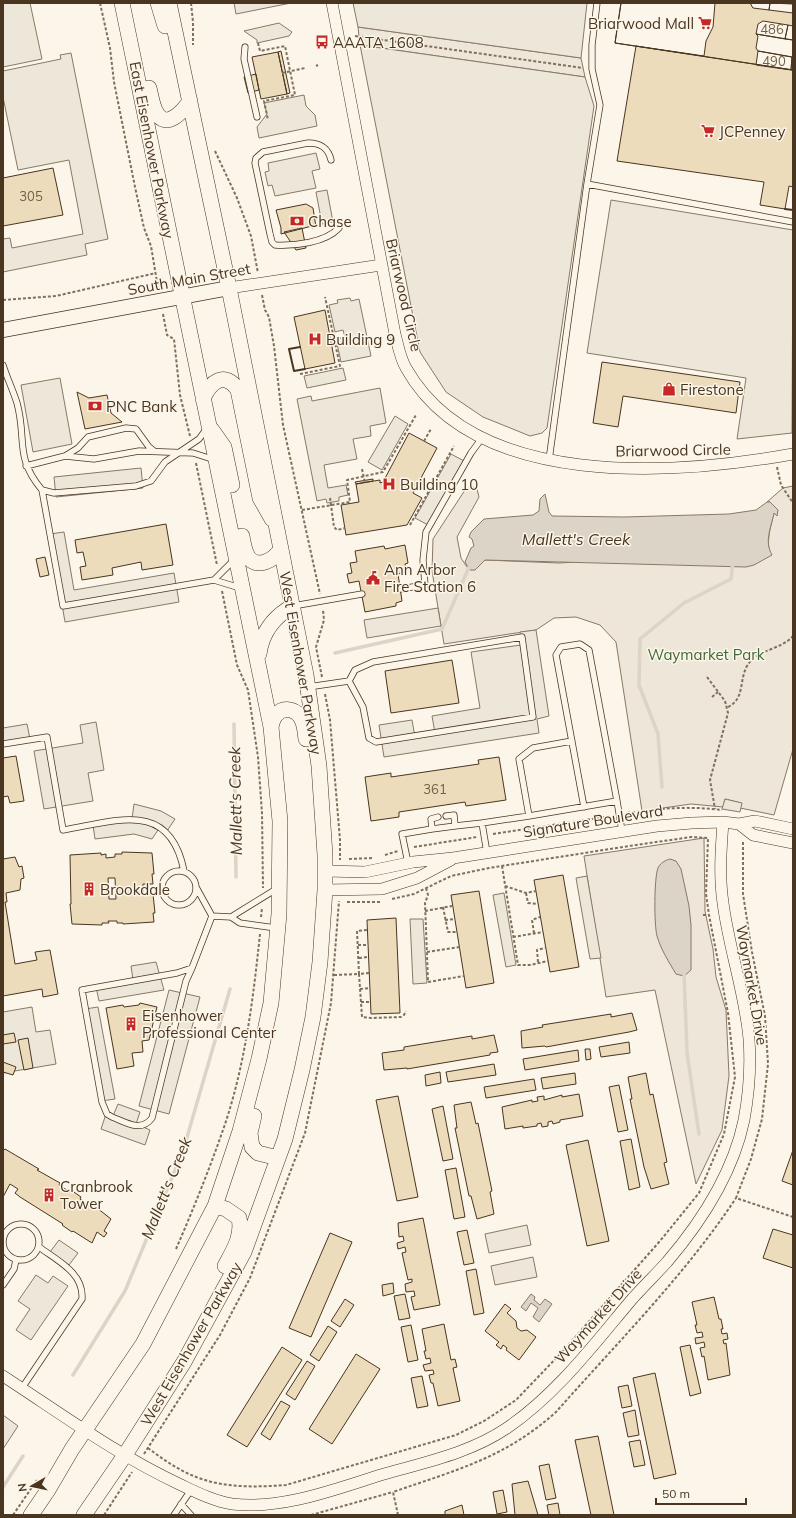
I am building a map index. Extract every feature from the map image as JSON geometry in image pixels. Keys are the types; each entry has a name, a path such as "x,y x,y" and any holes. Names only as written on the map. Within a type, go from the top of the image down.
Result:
{"main road":[{"name":"East Eisenhower Parkway","path":"122,3 182,296"},
{"path":"130,3 156,112 160,118 167,119 176,117 183,112 190,101"},
{"path":"158,3 162,23 177,43"},
{"path":"169,3 229,288"},
{"name":"West Eisenhower Parkway","path":"84,1515 125,1455 184,1362 244,1252 278,1158 302,1070 313,1017 320,962 326,871 319,766 308,687 229,288"},
{"path":"31,1515 85,1429 143,1344 215,1206 240,1131 259,1059 271,1003 278,928 280,822 271,727 244,589 182,296"},
{"path":"203,399 212,383 219,380 227,380 234,384 238,390 260,498 278,530"},
{"path":"209,426 224,446 247,556 252,561 260,564 272,560 281,549"},
{"path":"259,662 261,642 265,631 283,612 292,606"},
{"path":"271,727 275,716 284,709 298,713 302,720 309,764 314,832 325,855"},
{"path":"271,1003 273,1038 250,1140 253,1150 278,1158"},
{"path":"184,1362 189,1338 237,1242 241,1228 238,1218 226,1209 215,1206"},
{"path":"41,1515 48,1490"}],"street":[{"name":"Briarwood Circle","path":"332,3 395,334 406,367 419,388 438,407 459,425 482,438 512,450 549,460 589,466 642,469 742,463 793,454"},
{"name":"South Main Street","path":"3,330 182,296 381,265"},
{"name":"Signature Boulevard","path":"326,871 365,872 408,863 453,858 622,831 692,822 723,822 739,824 756,821 793,829"},
{"name":"Waymarket Drive","path":"3,1376 125,1455 165,1478 191,1490 228,1503 256,1510 301,1499 458,1453 486,1441 507,1428 539,1403 594,1346 667,1262 690,1233 715,1196 734,1152 743,1123 749,1088 750,1064 744,1010 722,900 720,872 723,822"},
{"name":"Signature Boulevard","path":"739,824 753,835 793,843"},
{"name":"Signature Boulevard","path":"325,890 382,889 417,878 453,858"}],"lane":[{"path":"549,460 587,184 600,105 592,69 592,45 597,3"},
{"path":"245,47 244,59 257,117"},
{"path":"330,160 329,154 324,147 315,143 263,152 256,158 255,163 270,234 272,242 275,245 292,244 326,237 339,228 339,223"},
{"path":"587,184 793,222"},
{"path":"3,365 17,403 20,420 21,446 26,466 33,480 42,490 63,606 214,580 244,589"},
{"path":"42,490 54,492 136,486 151,481 165,462 199,439 209,426"},
{"path":"26,466 65,456 78,448 88,437 126,428 136,429 149,447 154,451"},
{"path":"400,588 425,584 423,560 426,532 471,453 482,438"},
{"path":"65,456 94,459 139,451 154,451 193,453 216,460"},
{"path":"214,580 237,557"},
{"path":"292,606 362,594"},
{"path":"522,638 533,717 376,742 369,738 362,707 349,681 355,670 373,662 522,638"},
{"path":"584,807 556,655 561,647 580,644 589,650 622,831"},
{"path":"308,687 349,681"},
{"path":"3,744 47,737 63,830 123,820 137,819 148,822 167,832 173,838 179,848 184,871"},
{"path":"529,816 519,759 532,748 572,741"},
{"path":"408,863 402,834 529,816 617,801"},
{"path":"446,816 454,815 455,826"},
{"path":"432,829 431,819 438,817"},
{"path":"482,822 487,853"},
{"path":"192,968 177,973 82,990 102,1102 107,1114 112,1117 139,1126 145,1125 152,1118 186,982 192,968 212,916 190,875 184,871 171,872 166,876 162,889 167,901 180,906 187,904 192,899 196,887"},
{"path":"231,917 263,896 279,888"},
{"path":"212,916 231,917 240,923 278,928"},
{"path":"19,1224 32,1228 39,1240 39,1247 30,1258 16,1260 5,1251 3,1244 7,1231 12,1226 19,1224"},
{"path":"22,1388 82,1299 82,1285 75,1274 39,1247"},
{"path":"3,1285 14,1269 16,1260"},
{"path":"174,1515 191,1490"},
{"path":"181,1504 191,1515"}],"path":[{"path":"100,3 110,48 114,82 135,187 144,228 151,246 158,284"},
{"path":"191,3 193,52"},
{"path":"355,36 592,69"},
{"path":"258,43 260,51 285,46 295,94 264,101 268,120"},
{"path":"282,73 306,68"},
{"path":"213,145 217,158 237,198 251,236 258,270"},
{"path":"3,300 56,296 156,273"},
{"path":"300,374 340,366 325,297"},
{"path":"263,302 269,317 274,346 283,425 322,601 324,620 316,647 330,720 340,840 340,860 377,857"},
{"path":"165,324 167,335 174,339 180,395 190,437"},
{"path":"330,337 334,336"},
{"path":"302,510 350,502 347,480 383,472 416,415"},
{"path":"424,441 431,429"},
{"path":"410,525 454,446"},
{"path":"775,457 781,485 793,503"},
{"path":"195,460 218,568"},
{"path":"362,468 365,483"},
{"path":"330,498 334,527 337,530 345,528"},
{"path":"175,1252 224,1129 240,1070 254,997 261,925 263,896 262,813 258,757 248,690 237,665 221,587"},
{"path":"728,707 732,705 739,696 744,672 752,661 763,652 788,641 793,636"},
{"path":"707,677 728,707 710,780 715,809 723,822"},
{"path":"712,697 718,692"},
{"path":"384,855 418,846 619,815 677,808 727,810"},
{"path":"148,1448 170,1464 204,1480 234,1485 286,1485 456,1435 484,1421 516,1400 563,1351 660,1240 699,1192 724,1134 735,1077 728,1013 706,894 708,838 691,838 636,845 502,866 451,876 414,894 392,899"},
{"path":"502,866 518,965 530,965 548,961"},
{"path":"505,886 526,893 536,891"},
{"path":"426,888 428,895 425,903 428,982 464,976"},
{"path":"526,893 528,903 538,904"},
{"path":"339,902 377,903 384,901"},
{"path":"425,911 452,906"},
{"path":"443,907 448,932 457,932"},
{"path":"703,915 709,915"},
{"path":"534,933 532,920 540,917"},
{"path":"445,920 455,919"},
{"path":"367,930 357,931 361,1014 365,1018 401,1017 404,1016 406,1011"},
{"path":"513,937 543,932"},
{"path":"358,945 368,945"},
{"path":"427,952 460,947"},
{"path":"538,962 537,950 545,948"},
{"path":"358,958 368,957"},
{"path":"334,975 369,973"},
{"path":"360,989 370,988"},
{"path":"361,1002 370,1002"},
{"path":"13,1515 40,1475"},
{"path":"311,1515 393,1492"}],"green space":[{"path":"358,27 581,58 585,77 360,45"},
{"name":"Waymarket Park","path":"793,486 793,749 774,815 740,808 741,803 725,799 723,807 691,804 642,811 616,642 600,625 576,617 554,618 536,630 444,644 432,571 433,539 465,490 473,487 477,489 479,497 457,537 461,558 467,567 475,570 485,560 559,563 769,550 769,536 774,513 777,515 770,502 767,502 783,488"},
{"path":"704,838 705,911 713,949 716,977 726,1010 729,1076 722,1130 696,1184 655,990 606,997 584,856"},
{"path":"527,1225 531,1245 489,1253 485,1234"},
{"path":"533,1257 537,1277 495,1285 491,1266"}],"shaded area":[{"path":"3,3 30,3 42,59 3,67"},
{"path":"234,3 291,3 236,14"},
{"path":"353,3 587,3 581,58 358,27"},
{"path":"279,23 292,32 289,36 257,43 257,40 244,31"},
{"path":"360,45 585,77 594,106 547,428 542,433 530,436 483,417 446,392 420,352"},
{"path":"71,53 108,239 85,244 87,255 3,272 3,239 10,238 12,248 83,234 69,160 18,170 3,97 3,71 61,59 60,55"},
{"path":"304,95 306,106 315,115 317,126 259,138 257,127 267,114 264,103"},
{"path":"316,153 320,169 312,171 316,188 275,196 272,185 268,186 265,172 269,171 268,163"},
{"path":"327,190 333,222 322,224 316,192"},
{"path":"611,200 793,230 792,433 737,439 746,378 587,353"},
{"path":"350,298 351,301 359,299 371,356 341,362 336,339 345,337 343,330 335,332 329,305 338,303 337,300"},
{"path":"343,368 346,380 307,388 304,376"},
{"path":"60,378 72,444 33,452 21,385"},
{"path":"380,388 386,423 370,426 371,436 353,439 357,459 324,465 328,488 346,485 348,495 339,497 339,501 327,503 326,499 317,501 297,399 311,396 312,401"},
{"path":"395,416 408,424 382,470 368,462"},
{"path":"451,454 466,462 430,526 415,518"},
{"path":"141,468 143,488 56,497 54,477"},
{"path":"64,532 74,590 174,573 179,602 65,622 50,534"},
{"path":"438,608 441,626 367,638 364,620"},
{"path":"536,630 549,716 537,719 539,733 384,757 379,725 412,720 415,737 435,733 432,716 480,708 471,652 521,645 520,632"},
{"path":"96,722 104,770 88,773 93,801 44,809 34,751 83,743 80,725"},
{"path":"27,724 30,739 3,743 3,728"},
{"path":"725,799 742,803 740,812 722,809"},
{"path":"134,804 161,811 175,819 167,831 160,827 152,839 134,834 95,839 93,825 132,819"},
{"path":"587,876 601,958 590,959 576,878"},
{"path":"504,893 516,965 506,967 493,895"},
{"path":"410,919 423,919 427,983 413,984"},
{"path":"156,962 164,990 99,1001 96,987 133,980 131,966"},
{"path":"169,990 200,997 169,1114 139,1106"},
{"path":"32,1007 36,1032 50,1030 56,1064 3,1073 3,1012"},
{"path":"98,1007 115,1099 101,1101 85,1009"},
{"path":"118,1104 140,1112 136,1124 150,1130 145,1145 101,1129 106,1114 113,1116"},
{"path":"59,1240 78,1253 69,1265 50,1252"},
{"path":"36,1275 48,1283 53,1276 68,1286 31,1340 16,1330 30,1309 18,1301"},
{"path":"3,1415 18,1426 3,1449"}],"water":[{"path":"545,494 549,512 552,516 624,517 729,514 756,510 767,502 770,502 778,510 777,516 774,513 768,540 772,555 754,565 746,567 485,560 475,570 470,570 465,562 471,548 474,546 472,539 469,537 471,532 484,519 533,515 539,511 540,499"},
{"path":"670,859 676,861 681,869 689,906 691,925 691,970 684,976 676,974 665,956 657,936 655,922 656,881 658,868 665,861"},
{"path":"531,1294 535,1297 534,1300 540,1305 545,1299 552,1304 539,1322 533,1317 538,1308 531,1303 526,1311 521,1307"}],"building":[{"name":"Briarwood Mall","path":"621,3 793,3 793,70 615,43"},
{"path":"621,3 715,3 713,27 706,41 704,56 615,43"},
{"path":"750,3 770,3 769,10 753,8"},
{"path":"770,3 793,4 793,13 769,10"},
{"path":"763,21 788,25 785,39 756,34 758,24"},
{"path":"788,25 793,26 793,40 785,39"},
{"path":"756,34 793,40 793,70 791,70 792,57 758,51 756,48 758,36"},
{"name":"JCPenney","path":"636,46 793,70 793,187 789,186 785,209 760,205 764,182 617,161"},
{"path":"281,51 290,93 287,94 278,52"},
{"path":"758,51 792,57 791,70 756,65"},
{"path":"278,52 287,94 261,99 252,57"},
{"path":"256,74 259,90 248,93 244,77"},
{"path":"53,168 63,215 3,226 3,178"},
{"name":"Chase","path":"306,204 313,208 316,227 312,228 312,226 281,234 281,228 276,210"},
{"path":"302,228 306,248 296,250 284,232"},
{"name":"Building 9","path":"325,310 335,363 305,369 294,317"},
{"name":"Firestone","path":"602,362 740,382 736,413 623,396 618,427 593,423"},
{"name":"PNC Bank","path":"77,392 89,398 107,395 111,413 122,422 85,429"},
{"name":"Building 10","path":"409,433 437,448 413,493 422,498 407,525 346,535 341,505 359,502 356,484 380,480 380,483 383,482"},
{"path":"373,479 373,481 356,484 355,482"},
{"path":"166,524 173,565 142,570 141,562 112,568 113,575 82,580 80,567 86,566 83,552 77,553 75,540"},
{"name":"Ann Arbor Fire Station 6","path":"405,545 408,563 405,564 406,572 398,574 402,601 396,603 396,606 365,612 359,581 349,583 347,574 352,573 350,563 357,562 355,551 384,546 385,549"},
{"path":"45,557 49,575 40,577 36,559"},
{"path":"452,660 459,703 391,713 385,671"},
{"path":"16,756 24,801 10,803 8,796 3,797 3,758"},
{"path":"499,757 506,800 466,806 465,802 399,812 399,817 371,821 365,777 391,773 391,777 479,764 478,760"},
{"name":"Brookdale","path":"122,852 152,853 154,874 152,874 153,884 143,884 143,894 153,894 155,913 153,913 154,922 123,924 117,923 117,921 108,921 109,923 102,923 102,925 72,924 70,904 70,855 101,853 101,855 106,854 106,858 115,857 115,854 122,854","holes":["108,878 115,878 116,899 109,899"]},
{"path":"15,857 19,867 22,866 24,878 21,879 20,890 6,893 7,902 5,902 15,964 37,960 35,952 50,950 58,994 43,997 42,989 3,996 3,859"},
{"path":"563,875 579,967 550,972 534,880"},
{"path":"479,891 494,983 466,988 451,895"},
{"path":"396,918 400,1013 371,1014 367,920"},
{"name":"Eisenhower Professional Center","path":"140,1003 157,1007 149,1040 142,1041 143,1052 132,1053 134,1066 117,1069 106,1008 123,1005 124,1007 139,1005"},
{"path":"632,1013 637,1030 546,1047 522,1048 521,1031 543,1027 542,1025 611,1014 611,1017"},
{"path":"14,1033 16,1042 3,1044 3,1035"},
{"path":"494,1035 498,1052 490,1053 490,1055 407,1069 384,1070 382,1053 404,1050 404,1047 472,1036 472,1039"},
{"path":"28,1038 33,1068 24,1070 18,1040"},
{"path":"629,1042 630,1053 601,1057 599,1047"},
{"path":"585,1049 590,1049 591,1059 586,1060"},
{"path":"578,1050 579,1061 525,1070 523,1059"},
{"path":"3,1062 16,1067 13,1075 3,1072"},
{"path":"494,1064 496,1075 448,1082 446,1072"},
{"path":"440,1072 441,1083 426,1086 425,1075"},
{"path":"575,1073 576,1084 543,1089 541,1078"},
{"path":"646,1073 650,1095 653,1094 667,1162 664,1163 669,1184 651,1189 644,1167 630,1099 632,1099 628,1077"},
{"path":"534,1079 536,1090 486,1098 484,1087"},
{"path":"619,1085 628,1130 618,1132 609,1087"},
{"path":"579,1094 583,1116 560,1120 560,1122 553,1124 552,1121 548,1122 548,1126 542,1127 541,1123 537,1124 537,1126 523,1128 523,1126 505,1129 502,1107 532,1100 532,1102 538,1101 537,1097 544,1096 544,1100 562,1095 562,1097"},
{"path":"398,1096 418,1197 397,1201 376,1100"},
{"path":"471,1102 476,1124 478,1123 492,1191 490,1192 494,1214 477,1219 471,1196 469,1196 455,1128 457,1128 454,1105"},
{"path":"443,1106 453,1159 443,1161 432,1109"},
{"path":"631,1139 640,1187 629,1190 620,1141"},
{"path":"588,1140 609,1241 587,1246 566,1145"},
{"name":"Cranbrook Tower","path":"5,1149 39,1169 37,1170 60,1183 59,1185 70,1192 71,1190 81,1197 80,1199 91,1206 92,1204 111,1219 104,1231 107,1233 104,1237 97,1232 92,1243 73,1231 72,1232 62,1225 63,1224 20,1197 15,1193 18,1189 10,1184 3,1197 3,1151"},
{"path":"793,1150 793,1185 782,1181"},
{"path":"456,1168 465,1217 454,1219 445,1170"},
{"path":"423,1218 440,1305 414,1310 411,1297 415,1296 414,1291 406,1292 405,1284 412,1282 412,1279 408,1280 402,1253 406,1252 405,1247 398,1249 397,1243 404,1241 403,1236 399,1237 398,1223"},
{"path":"773,1229 793,1235 793,1268 763,1258"},
{"path":"467,1230 474,1263 464,1265 457,1232"},
{"path":"330,1233 352,1242 311,1337 289,1328"},
{"path":"476,1269 484,1313 474,1315 466,1271"},
{"path":"393,1283 394,1293 383,1296 382,1285"},
{"path":"405,1294 410,1318 399,1320 394,1296"},
{"path":"714,1297 719,1319 721,1319 723,1329 721,1329 722,1334 727,1333 728,1339 723,1340 724,1344 726,1343 730,1375 708,1380 704,1356 702,1357 700,1348 705,1347 704,1342 696,1344 695,1338 703,1337 702,1332 697,1333 695,1325 697,1325 692,1302"},
{"path":"345,1299 354,1305 340,1327 331,1321"},
{"path":"505,1304 511,1309 507,1313 516,1321 517,1328 521,1331 527,1330 536,1337 519,1360 506,1350 507,1348 503,1345 501,1349 496,1345 499,1342 485,1331"},
{"path":"444,1324 451,1360 455,1359 457,1367 453,1368 460,1401 438,1406 433,1383 431,1383 429,1375 434,1374 433,1370 425,1371 423,1365 431,1363 430,1358 426,1359 422,1329"},
{"path":"411,1325 418,1360 408,1362 401,1327"},
{"path":"328,1326 337,1332 319,1361 310,1355"},
{"path":"690,1345 701,1393 690,1396 680,1347"},
{"path":"282,1347 302,1360 247,1447 227,1435"},
{"path":"356,1354 380,1369 332,1444 309,1429"},
{"path":"307,1361 315,1366 295,1400 286,1394"},
{"path":"655,1373 676,1474 654,1479 633,1378"},
{"path":"422,1376 428,1406 417,1408 411,1378"},
{"path":"628,1385 632,1406 622,1408 618,1387"},
{"path":"281,1401 290,1406 270,1440 261,1434"},
{"path":"635,1410 639,1435 628,1437 623,1413"},
{"path":"598,1436 614,1515 591,1515 575,1440"},
{"path":"640,1440 645,1465 634,1467 629,1442"},
{"path":"549,1464 556,1498 546,1500 539,1466"},
{"path":"528,1481 538,1515 515,1515 512,1484"},
{"path":"503,1490 507,1512 497,1514 493,1492"},
{"path":"558,1503 560,1515 549,1515 547,1505"},
{"path":"462,1505 464,1515 445,1515 445,1511"}],"waterway":[{"path":"662,787 658,734 639,685 640,639 684,603 731,579 733,562"},
{"name":"Mallett's Creek","path":"335,653 442,629 470,565"},
{"name":"Mallett's Creek","path":"234,724 236,877"},
{"path":"684,972 687,1053 699,1134"},
{"name":"Mallett's Creek","path":"73,1375 125,1291 183,1151 230,989"},
{"name":"Mallett's Creek","path":"3,1487 23,1456"}],"wall":[{"path":"785,209 793,210"},
{"path":"300,347 289,349 294,371 305,369"}],"place":[{"name":"Briarwood Mall","path":"705,23"},
{"name":"AAATA 1608","path":"322,42"},
{"name":"JCPenney","path":"708,131"},
{"name":"Chase","path":"297,221"},
{"name":"Building 9","path":"315,339"},
{"name":"Firestone","path":"669,389"},
{"name":"PNC Bank","path":"95,406"},
{"name":"Building 10","path":"389,484"},
{"name":"Ann Arbor Fire Station 6","path":"373,578"},
{"name":"Brookdale","path":"89,889"},
{"name":"Eisenhower Professional Center","path":"131,1024"},
{"name":"Cranbrook Tower","path":"49,1195"}]}
